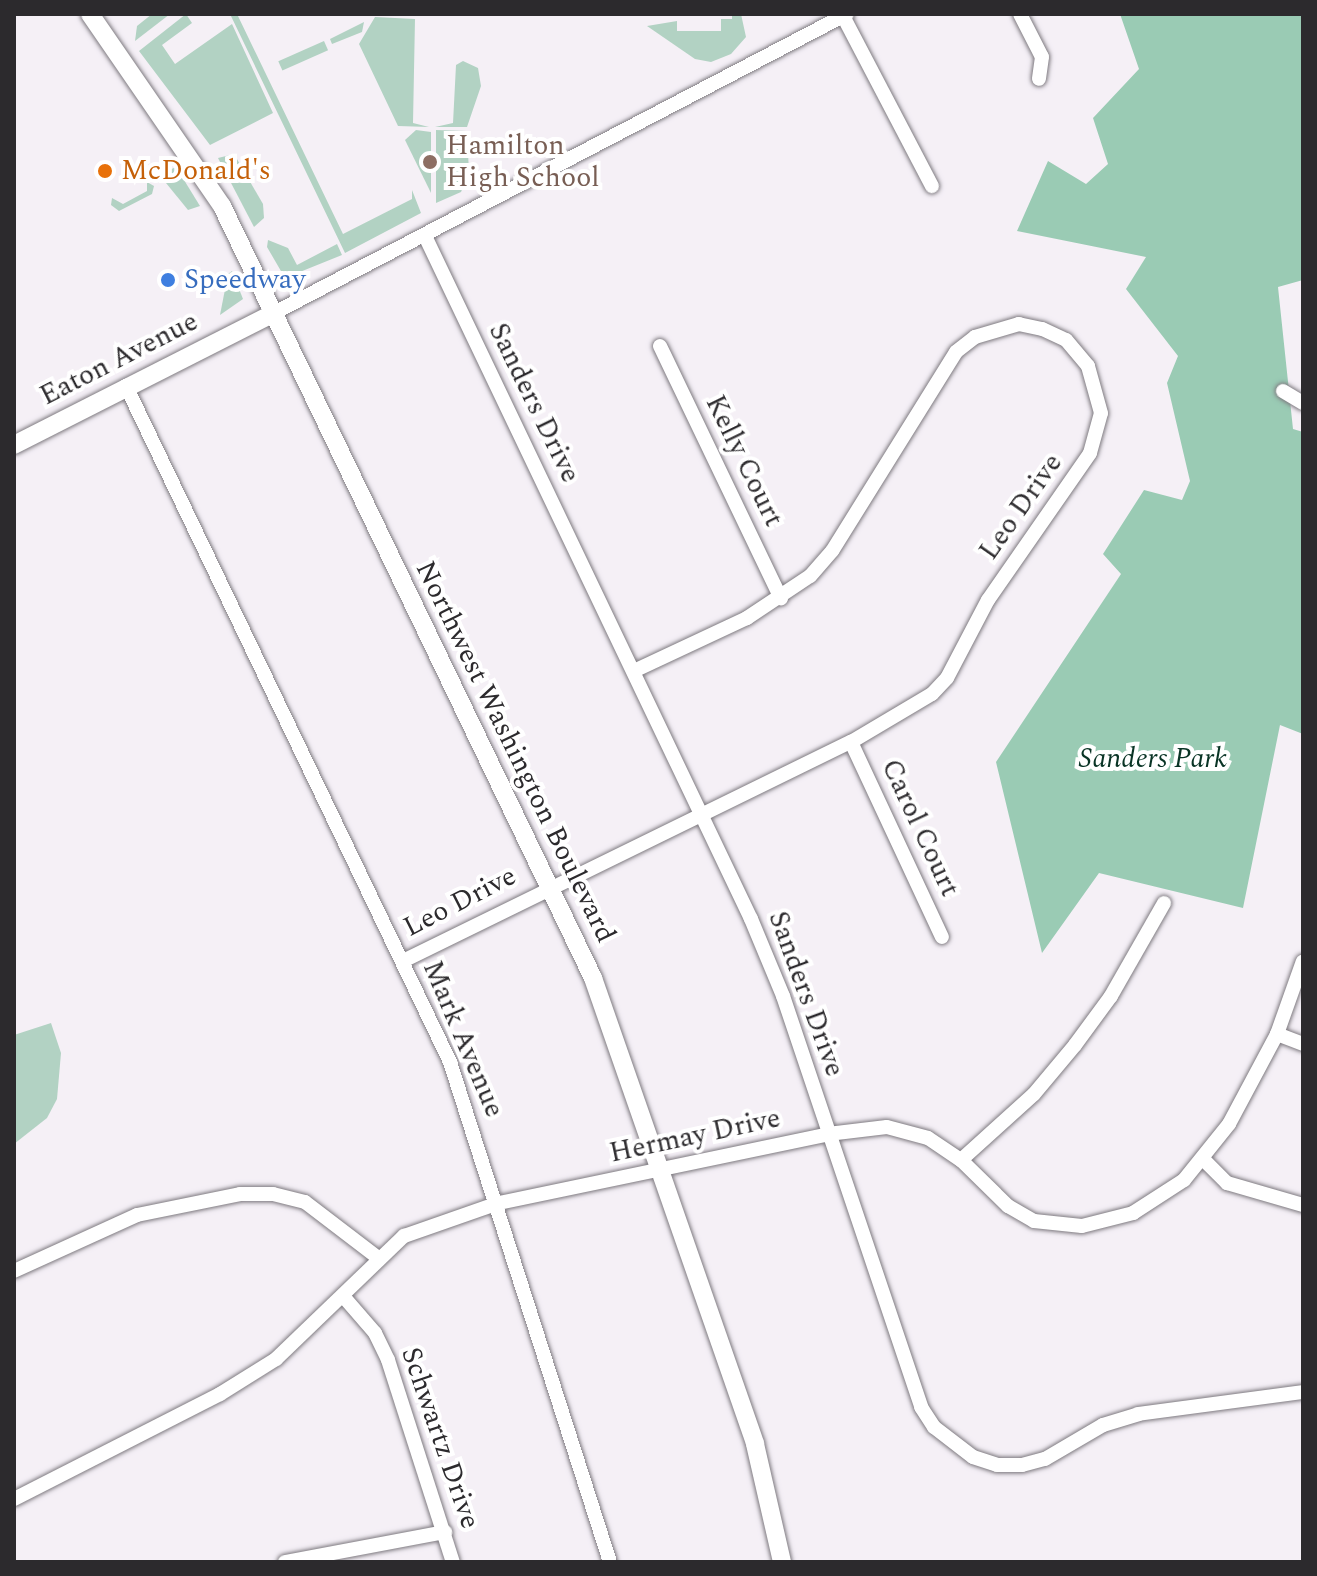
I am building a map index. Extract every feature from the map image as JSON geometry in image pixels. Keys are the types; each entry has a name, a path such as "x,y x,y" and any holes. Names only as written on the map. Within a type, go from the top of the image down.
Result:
{"main road":[{"name":"Northwest Washington Boulevard","path":"90,14 208,180 593,978 755,1444 782,1562"},
{"name":"Eaton Avenue","path":"14,445 274,313"}],"street":[{"path":"1020,14 1042,57 1039,79"},
{"name":"Eaton Avenue","path":"274,313 845,15"},
{"path":"845,15 932,186"},
{"name":"Sanders Drive","path":"425,236 702,812 783,996 921,1407 953,1446 997,1465 1022,1465 1045,1459 1103,1425 1138,1414 1303,1392"},
{"name":"Leo Drive","path":"403,961 548,886 851,742 916,707 947,678 988,600 1090,453 1101,413 1088,366 1066,340 1042,329 1019,324 975,337 942,372 832,551 781,598 634,671"},
{"name":"Kelly Court","path":"660,346 781,598"},
{"name":"Mark Avenue","path":"126,386 450,1062 499,1203 610,1562"},
{"path":"1283,391 1303,403"},
{"name":"Carol Court","path":"851,742 942,937"},
{"path":"961,1160 1034,1094 1075,1045 1111,996 1164,903"},
{"name":"Hermay Drive","path":"14,1499 220,1394 276,1359 343,1296 377,1257 404,1236 499,1203 828,1134 908,1130 961,1160 985,1187 1034,1221 1082,1226 1133,1213 1164,1196 1204,1160 1277,1034 1303,961"},
{"path":"1277,1034 1303,1044"},
{"path":"1204,1160 1227,1183 1303,1205"},
{"path":"14,1271 137,1215 240,1194 273,1194 305,1202 377,1257"},
{"name":"Schwartz Drive","path":"343,1296 375,1333 388,1360 453,1562"},
{"path":"285,1562 445,1532"}],"green space":[{"path":"152,14 170,14 135,41 137,26"},
{"path":"186,14 192,23 162,45 175,64 232,24 273,113 210,145 139,51"},
{"path":"230,14 237,14 343,234 412,199 412,190 421,213 345,253"},
{"path":"732,14 741,14 746,37 731,54 711,62 695,59 647,26 677,21 677,31 721,31 721,19 732,19"},
{"name":"Sanders Park","path":"1120,14 1303,14 1303,280 1278,287 1293,429 1303,432 1303,734 1280,725 1243,908 1099,873 1042,953 996,762 1121,574 1103,554 1144,490 1182,500 1190,481 1167,383 1178,356 1126,289 1146,257 1017,231 1048,161 1086,184 1108,164 1093,118 1139,69"},
{"path":"375,17 415,19 413,123 429,127 398,126 359,44"},
{"path":"364,22 362,32 332,44 330,39"},
{"path":"324,41 328,50 282,70 278,61"},
{"path":"463,61 478,68 481,86 467,127 435,127 453,123 456,65"},
{"path":"416,130 431,132 431,193 405,140"},
{"path":"436,130 467,131 469,173 461,192 436,203"},
{"path":"234,154 263,204 264,218 254,227 218,158"},
{"path":"176,167 200,206 188,210 166,183 165,172"},
{"path":"147,182 154,186 152,194 119,211 111,205 112,198 123,204 147,191"},
{"path":"268,240 288,248 297,265 337,244 342,255 285,278 267,247"},
{"path":"232,271 243,299 220,315 228,274"},
{"path":"51,1023 61,1053 57,1099 47,1118 14,1144 14,1035"}],"place":[{"name":"Hamilton High School","path":"430,162"},
{"name":"McDonald's","path":"105,171"},
{"name":"Speedway","path":"168,280"}]}
